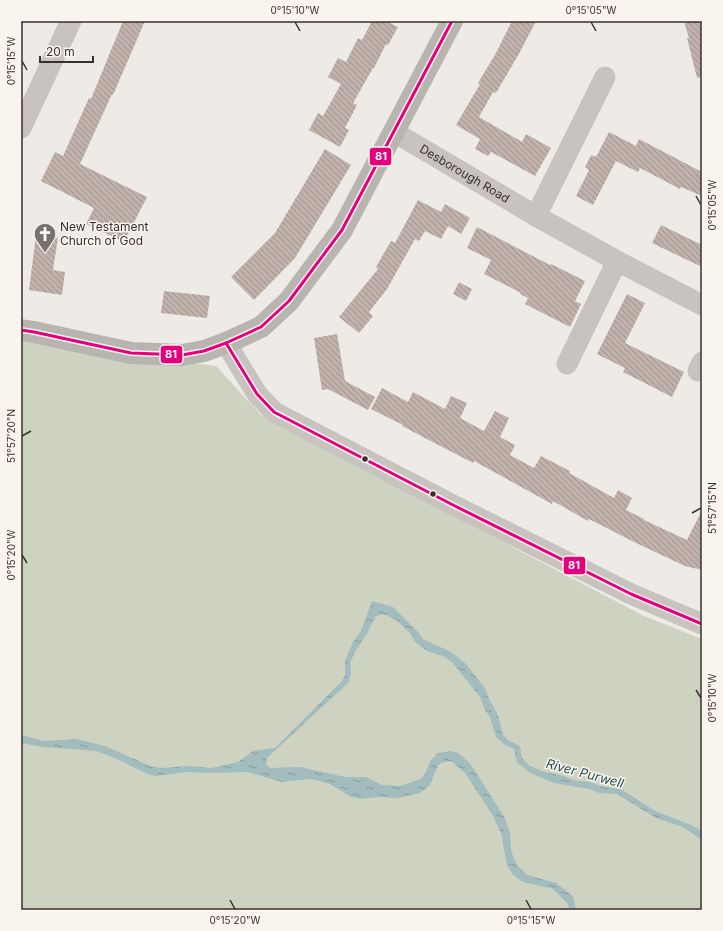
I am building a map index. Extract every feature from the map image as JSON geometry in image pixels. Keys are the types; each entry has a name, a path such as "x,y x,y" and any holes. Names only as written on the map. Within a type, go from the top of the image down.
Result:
{"street":[{"path":"21,128 71,21"},
{"path":"21,330 131,353 182,355 204,351 261,327 289,301 342,230 452,21"},
{"path":"536,216 605,77"},
{"name":"Desborough Road","path":"394,132 617,262 702,305"},
{"path":"567,364 617,262"},
{"path":"226,343 257,394 274,412 453,505 632,594 702,624"}],"green space":[{"path":"21,340 216,366 262,416 644,616 702,639 702,910 21,910"}],"water":[{"path":"372,601 393,607 423,639 451,652 465,663 485,688 498,715 503,735 508,740 520,746 522,758 530,766 573,780 621,789 655,811 691,825 702,831 702,840 683,827 656,818 617,794 599,793 589,789 554,783 531,773 517,763 514,749 504,744 496,737 490,717 485,710 480,697 452,662 443,656 427,651 415,642 410,633 396,620 383,614 376,616 355,652 350,663 351,673 349,682 267,758 266,765 271,768 300,767 345,777 366,777 382,785 400,786 421,779 425,774 430,761 438,753 450,751 458,753 470,763 505,818 510,833 511,851 517,865 527,875 556,883 573,896 576,910 570,910 567,903 553,889 523,882 513,875 507,865 501,833 492,814 465,773 451,761 438,765 430,785 420,793 398,798 377,797 362,799 351,797 330,784 311,779 282,782 247,772 187,772 155,776 147,774 117,759 96,751 43,747 21,743 21,735 44,741 77,739 105,746 150,766 160,768 188,766 211,768 238,762 253,751 275,748 342,681 345,675 345,660 353,642 361,631"}],"building":[{"path":"123,21 145,21 113,95 112,94 80,164 147,197 124,242 86,224 94,208 41,181 55,152 63,156 89,98 91,99"},
{"path":"372,21 386,21 398,27 388,45 386,44 374,68 353,103 357,105 345,128 349,130 340,147 309,130 318,113 323,116 341,84 328,77 338,58 346,62 358,38 362,40"},
{"path":"512,21 536,21 496,93 493,92 479,117 522,142 526,134 551,148 535,176 491,152 488,156 475,149 480,139 456,125 480,84 478,83 496,53"},
{"path":"684,21 702,21 702,77 697,78"},
{"path":"609,132 636,146 639,139 702,172 702,196 681,187 680,189 640,168 638,172 616,161 593,205 576,196 589,170 585,167 591,155 596,157"},
{"path":"325,149 351,165 295,258 254,300 231,277 275,233"},
{"path":"418,200 441,212 445,204 470,218 461,234 448,226 441,239 425,231 419,241 415,239 387,289 369,312 373,316 359,333 339,317 378,269 376,267 391,241 395,243"},
{"path":"661,225 702,245 702,267 652,243"},
{"path":"477,227 550,265 551,264 585,281 575,301 581,304 570,327 525,304 528,298 484,274 491,260 467,248"},
{"name":"New Testament Church of God","path":"36,235 58,238 53,270 65,272 62,295 29,290"},
{"path":"459,282 472,289 466,301 453,294"},
{"path":"164,291 210,296 207,318 161,313"},
{"path":"627,294 645,303 625,343 684,372 672,397 623,372 625,368 597,354"},
{"path":"337,334 345,381 375,397 368,410 328,389 322,390 314,338"},
{"path":"382,388 408,402 413,392 445,409 451,396 467,403 460,418 484,431 495,411 509,418 500,437 515,445 510,455 534,468 541,456 570,471 569,473 614,498 618,490 632,498 626,510 687,540 702,510 702,570 685,566 589,519 588,521 553,501 552,504 474,461 473,463 371,409"}],"transit line":[{"name":"81","path":"21,330 131,353 182,355 204,351 261,327 289,301 342,230 452,21"},
{"name":"81","path":"226,343 257,394 274,412 453,505 631,594 702,624"}],"place":[{"name":"New Testament Church of God","path":"45,254"}],"water label":[{"name":"River Purwell","path":"585,773"}]}
